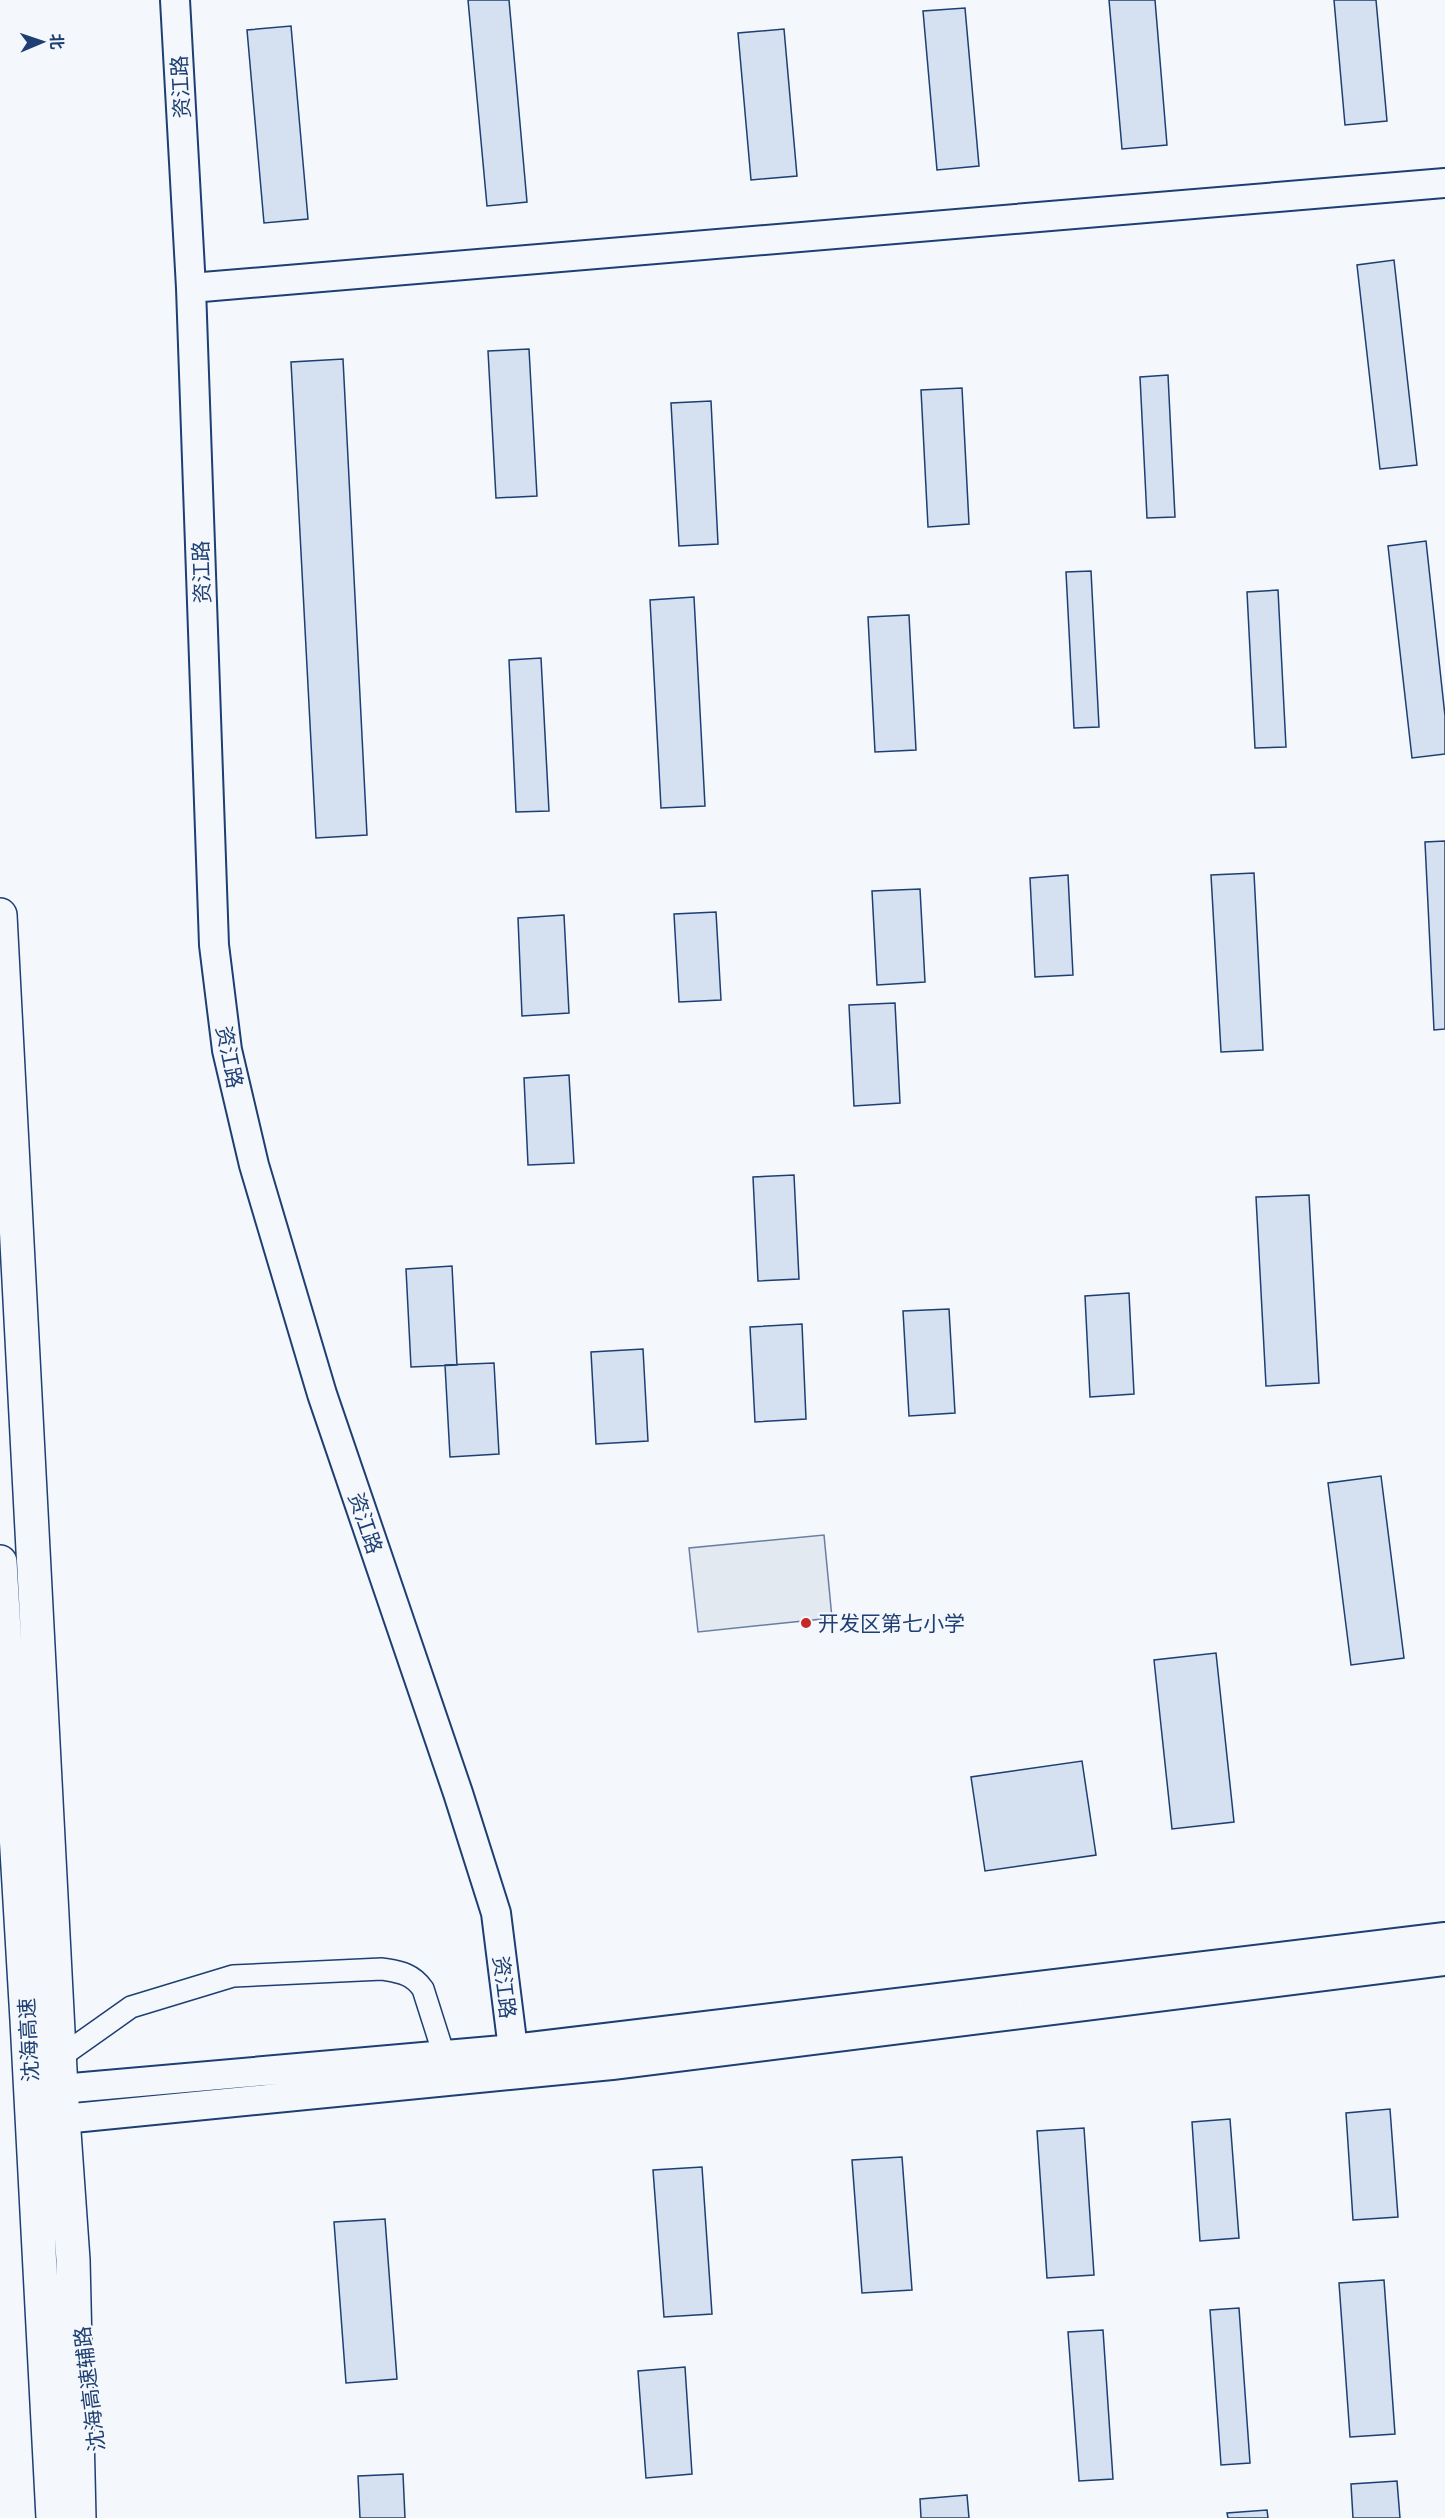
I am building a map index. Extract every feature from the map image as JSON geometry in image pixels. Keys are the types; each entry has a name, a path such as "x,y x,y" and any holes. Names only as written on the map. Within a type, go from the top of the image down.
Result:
{"highway":[{"path":"0,915 61,2088 73,2260 79,2518"},
{"name":"沈海高速","path":"0,1562 27,2020 52,2518"},
{"name":"沈海高速辅路","path":"73,2260 96,2426 101,2518"}],"street":[{"name":"资江路","path":"175,0 191,288 214,945 227,1050 254,1165 322,1394 458,1793 496,1913 516,2061"},
{"path":"191,288 1445,183"},
{"path":"61,2088 516,2061 1445,1936"},
{"path":"61,2088 444,2055 612,2065 1445,1961"},
{"path":"61,2088 131,2007 233,1976 382,1969 405,1973 417,1980 423,1989 444,2055"}],"shaded area":[{"path":"824,1535 832,1618 698,1632 689,1548"}],"building":[{"path":"468,0 509,0 527,202 487,206"},
{"path":"1109,0 1155,0 1167,145 1122,149"},
{"path":"1334,0 1376,0 1387,121 1345,125"},
{"path":"965,8 979,166 937,170 923,11"},
{"path":"291,26 308,219 264,223 247,30"},
{"path":"784,29 797,176 751,180 738,33"},
{"path":"1394,260 1417,465 1380,469 1357,265"},
{"path":"529,349 537,496 496,498 488,351"},
{"path":"343,359 367,835 316,838 291,362"},
{"path":"1168,375 1175,517 1147,518 1140,377"},
{"path":"962,388 969,524 928,527 921,390"},
{"path":"711,401 718,544 679,546 671,403"},
{"path":"1426,541 1445,716 1445,754 1412,758 1388,546"},
{"path":"1091,571 1099,727 1074,728 1066,572"},
{"path":"1278,590 1286,747 1255,748 1247,592"},
{"path":"694,597 705,806 661,808 650,600"},
{"path":"909,615 916,750 875,752 868,617"},
{"path":"541,658 549,811 516,812 509,660"},
{"path":"1445,841 1445,1029 1434,1030 1425,842"},
{"path":"1254,873 1263,1050 1221,1052 1211,875"},
{"path":"1068,875 1073,975 1035,977 1030,878"},
{"path":"920,889 925,982 877,985 872,891"},
{"path":"716,912 721,1000 679,1002 674,914"},
{"path":"564,915 569,1013 522,1016 518,918"},
{"path":"895,1003 900,1103 854,1106 849,1005"},
{"path":"569,1075 574,1163 528,1165 524,1078"},
{"path":"794,1175 799,1279 758,1281 753,1177"},
{"path":"1309,1195 1319,1383 1266,1386 1256,1197"},
{"path":"452,1266 457,1365 411,1367 406,1269"},
{"path":"1129,1293 1134,1394 1090,1397 1085,1296"},
{"path":"949,1309 955,1413 909,1416 903,1311"},
{"path":"802,1324 806,1419 755,1422 750,1327"},
{"path":"643,1349 648,1441 596,1444 591,1352"},
{"path":"494,1363 499,1454 450,1457 445,1365"},
{"path":"1381,1476 1404,1658 1351,1665 1328,1483"},
{"path":"1216,1653 1234,1822 1172,1829 1154,1660"},
{"path":"1082,1761 1096,1855 985,1871 971,1777"},
{"path":"1390,2109 1398,2217 1353,2220 1346,2113"},
{"path":"1230,2119 1239,2238 1200,2241 1192,2122"},
{"path":"1084,2128 1094,2275 1047,2278 1037,2131"},
{"path":"902,2157 912,2290 862,2293 852,2160"},
{"path":"702,2167 712,2314 664,2317 653,2170"},
{"path":"385,2219 397,2379 346,2383 334,2222"},
{"path":"1384,2280 1395,2434 1350,2437 1339,2283"},
{"path":"1239,2308 1250,2463 1221,2465 1210,2310"},
{"path":"1103,2330 1113,2479 1079,2481 1068,2332"},
{"path":"685,2367 692,2474 646,2478 638,2371"},
{"path":"403,2474 405,2518 360,2518 358,2476"},
{"path":"1397,2481 1400,2518 1353,2518 1351,2484"},
{"path":"967,2495 969,2518 921,2518 920,2499"},
{"path":"1267,2510 1268,2518 1228,2518 1227,2513"}],"place":[{"name":"开发区第七小学","path":"806,1623"}]}
